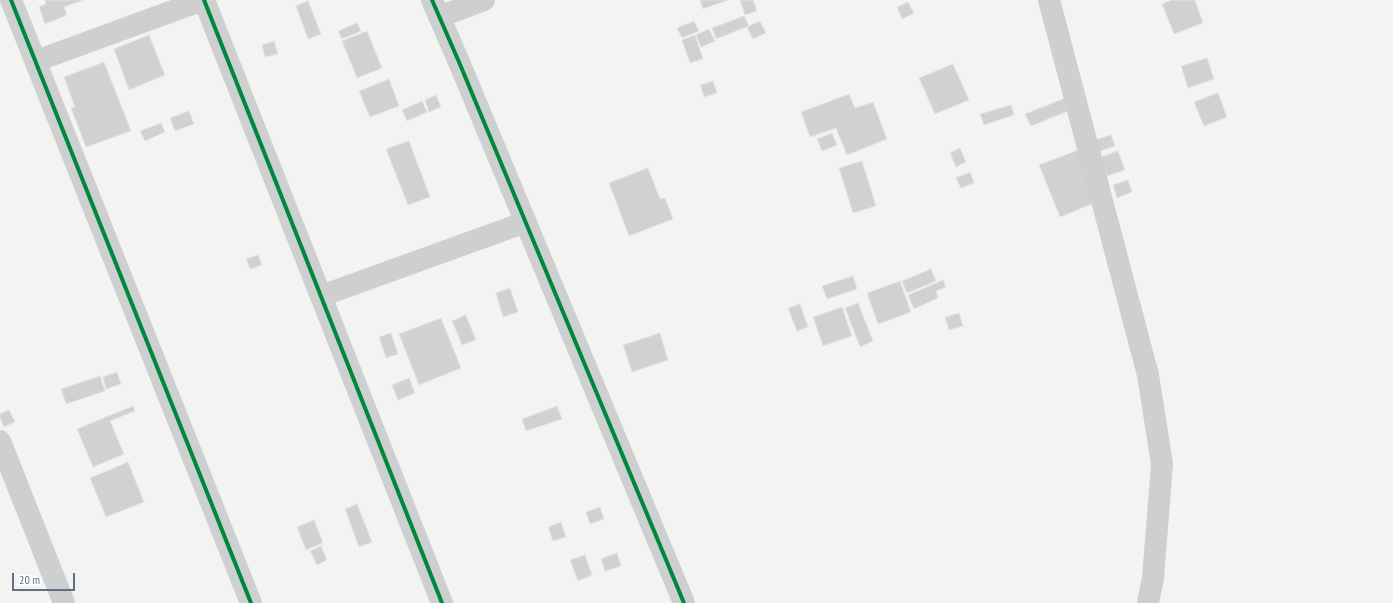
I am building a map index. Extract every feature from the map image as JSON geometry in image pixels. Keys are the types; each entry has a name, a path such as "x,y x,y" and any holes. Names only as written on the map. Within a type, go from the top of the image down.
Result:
{"street":[{"path":"11,0 251,603"},
{"path":"36,61 204,0 442,603"},
{"path":"484,0 435,8 526,222 684,603"},
{"path":"1049,0 1148,375 1162,464 1153,578 1148,603"},
{"path":"321,296 526,222"},
{"path":"0,441 64,603"}],"building":[{"path":"45,0 83,0 64,7 67,15 45,24 39,7 46,4"},
{"path":"700,0 728,0 703,9"},
{"path":"740,0 753,0 757,11 745,15"},
{"path":"1172,0 1195,0 1203,23 1174,34 1162,4"},
{"path":"308,1 321,34 308,39 296,6"},
{"path":"908,2 914,13 902,19 897,7"},
{"path":"744,16 749,26 716,39 712,28"},
{"path":"694,21 699,31 682,38 677,28"},
{"path":"760,21 766,33 753,39 747,27"},
{"path":"357,23 361,31 342,39 338,31"},
{"path":"709,29 715,41 701,47 696,35"},
{"path":"367,31 382,68 357,78 342,41"},
{"path":"149,35 165,75 129,90 114,49"},
{"path":"695,35 703,59 690,63 682,40"},
{"path":"274,41 278,54 265,57 262,45"},
{"path":"1207,58 1214,79 1188,88 1181,66"},
{"path":"104,62 131,131 86,147 71,108 75,107 64,77"},
{"path":"953,64 969,100 935,114 919,78"},
{"path":"389,79 399,106 370,117 359,91"},
{"path":"713,81 717,93 704,97 700,85"},
{"path":"1218,93 1227,117 1204,126 1194,102"},
{"path":"849,94 855,108 873,102 887,139 847,155 836,128 810,137 801,112"},
{"path":"436,95 441,107 429,112 425,100"},
{"path":"1073,95 1078,107 1031,126 1025,114"},
{"path":"422,101 427,112 407,121 402,110"},
{"path":"1011,105 1014,115 984,125 980,114"},
{"path":"189,111 194,124 175,131 170,118"},
{"path":"161,123 165,132 145,141 140,131"},
{"path":"832,133 837,145 822,151 817,139"},
{"path":"1111,135 1115,146 1092,154 1088,142"},
{"path":"409,141 430,197 408,205 386,149"},
{"path":"960,148 966,162 956,167 950,153"},
{"path":"1084,148 1104,199 1060,217 1039,165"},
{"path":"1118,151 1125,170 1107,176 1101,157"},
{"path":"862,161 876,206 853,213 839,168"},
{"path":"648,168 660,199 665,198 673,219 629,236 609,183"},
{"path":"970,172 974,183 961,188 956,178"},
{"path":"1128,180 1132,192 1117,198 1113,185"},
{"path":"258,255 262,265 250,269 246,259"},
{"path":"931,269 936,281 907,293 902,281"},
{"path":"853,276 857,289 827,299 822,286"},
{"path":"943,280 946,287 936,291 938,298 914,309 908,295"},
{"path":"900,281 911,312 878,324 867,293"},
{"path":"510,288 518,312 503,317 496,293"},
{"path":"858,303 873,341 860,347 845,308"},
{"path":"800,304 808,327 797,331 788,308"},
{"path":"842,307 852,336 823,346 813,317"},
{"path":"959,313 963,326 949,330 945,317"},
{"path":"466,315 476,340 462,345 452,321"},
{"path":"441,318 461,368 419,385 399,334"},
{"path":"391,333 398,354 386,358 379,337"},
{"path":"660,333 668,360 632,372 623,345"},
{"path":"117,372 121,384 106,389 103,377"},
{"path":"100,376 105,391 66,404 61,389"},
{"path":"409,378 415,393 398,400 392,385"},
{"path":"133,406 135,411 110,421 124,454 93,467 77,429"},
{"path":"557,406 562,419 526,431 522,419"},
{"path":"9,410 15,422 4,427 0,414"},
{"path":"128,462 144,502 106,517 90,478"},
{"path":"357,504 372,542 359,547 345,509"},
{"path":"600,507 604,519 590,524 586,512"},
{"path":"314,520 323,543 306,550 297,527"},
{"path":"561,522 566,537 553,541 548,527"},
{"path":"321,546 327,560 317,565 310,551"},
{"path":"617,553 621,566 605,571 601,559"},
{"path":"585,555 592,575 578,581 570,560"}],"cycle path":[{"path":"11,0 251,603"},
{"path":"204,0 442,603"},
{"path":"432,0 684,603"}]}
